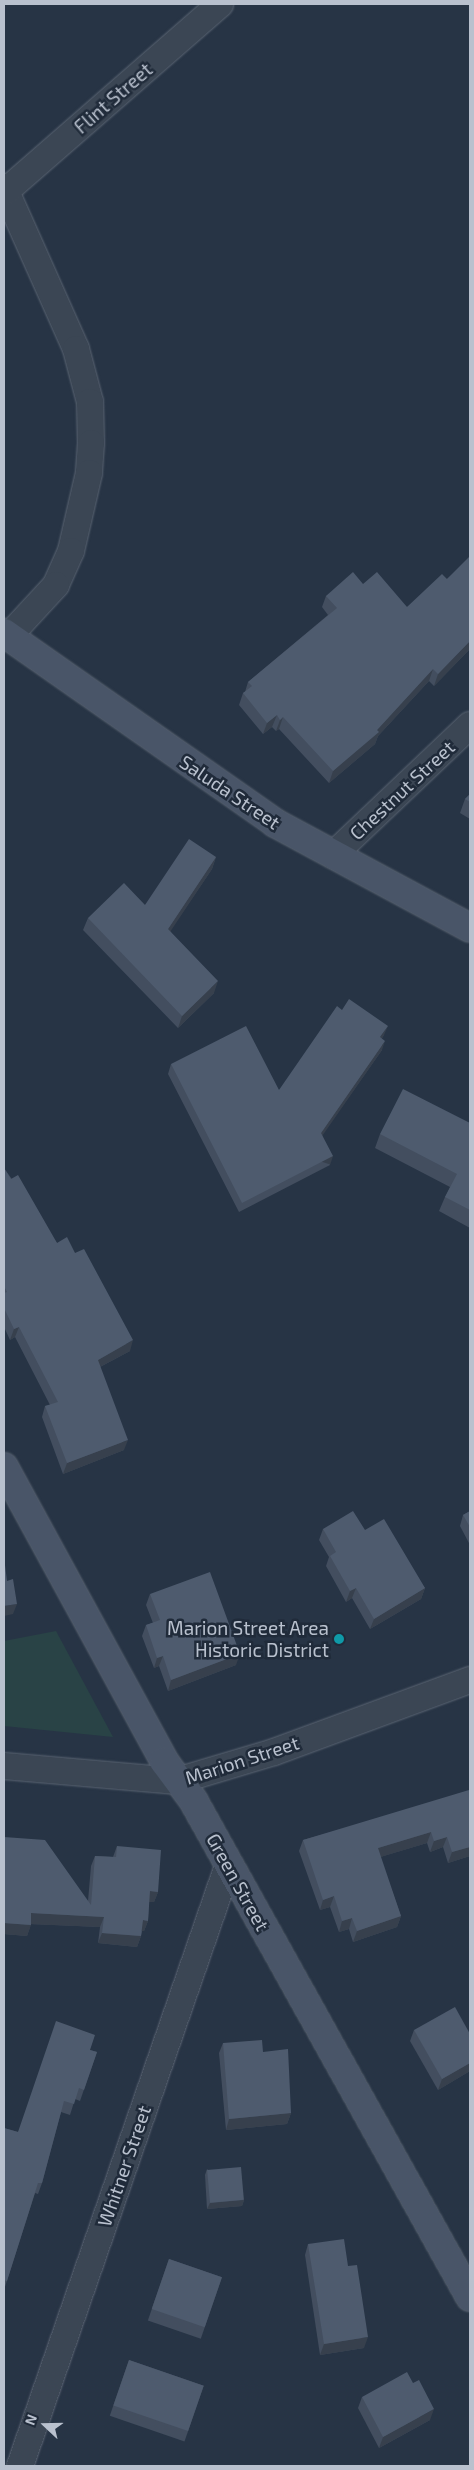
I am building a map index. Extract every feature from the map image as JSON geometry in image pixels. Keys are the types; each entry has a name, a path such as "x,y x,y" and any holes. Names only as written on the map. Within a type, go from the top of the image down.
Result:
{"street":[{"name":"Flint Street","path":"5,189 220,4"},
{"path":"5,189 76,349 90,402 91,443 87,482 71,551 50,593 5,637"},
{"name":"Saluda Street","path":"5,637 267,818 470,928"},
{"name":"Chestnut Street","path":"333,855 470,725"},
{"name":"Green Street","path":"4,1467 164,1761 193,1800 228,1866 470,2297"},
{"name":"Marion Street","path":"4,1766 178,1780 274,1752 470,1680"},
{"name":"Whitner Street","path":"20,2466 228,1866"}],"green space":[{"path":"56,1631 113,1737 4,1726 4,1641"}],"building":[{"path":"469,557 470,641 438,674 433,669 377,730 379,732 333,771 283,717 280,720 277,715 267,723 243,693 252,686 248,682 337,608 326,596 353,572 363,584 377,572 407,607 442,574 447,579"},
{"path":"470,794 470,802 465,799"},
{"path":"189,839 216,857 168,929 218,981 182,1016 88,918 124,883 145,905"},
{"path":"349,999 388,1026 380,1037 385,1041 321,1133 333,1156 242,1203 171,1064 246,1026 279,1090 337,1006 342,1010"},
{"path":"403,1089 470,1123 470,1210 445,1197 457,1174 380,1134"},
{"path":"4,1168 11,1179 18,1175 57,1243 67,1237 75,1253 84,1249 133,1340 98,1360 128,1440 67,1463 45,1406 58,1402 19,1327 14,1329 4,1308 4,1293 7,1292 4,1286"},
{"path":"353,1511 365,1530 384,1519 425,1588 374,1619 356,1588 350,1591 330,1556 336,1552 323,1529"},
{"path":"470,1511 470,1527 463,1515"},
{"path":"4,1566 7,1581 13,1579 17,1604 4,1606"},
{"path":"210,1572 240,1654 171,1680 163,1656 157,1658 146,1625 160,1620 150,1594"},
{"path":"469,1790 470,1847 452,1852 447,1837 434,1841 431,1832 378,1848 401,1916 357,1931 352,1918 342,1921 334,1896 323,1900 303,1840"},
{"path":"4,1837 45,1840 91,1905 95,1856 116,1857 117,1846 161,1850 158,1892 150,1891 148,1921 143,1920 141,1936 102,1933 104,1917 31,1913 31,1925 4,1923"},
{"path":"455,2007 470,2034 470,2063 442,2079 414,2030"},
{"path":"56,2021 95,2035 90,2050 97,2052 84,2090 79,2088 74,2104 64,2101 42,2183 38,2183 7,2281 4,2280 4,2128 18,2132"},
{"path":"262,2040 263,2052 288,2049 291,2113 229,2119 223,2043"},
{"path":"241,2167 244,2200 210,2203 207,2170"},
{"path":"344,2239 348,2266 357,2265 368,2337 324,2344 308,2244"},
{"path":"169,2259 222,2277 205,2327 152,2309"},
{"path":"129,2360 204,2386 188,2431 113,2405"},
{"path":"407,2372 413,2383 419,2380 434,2409 383,2437 362,2397"}],"place":[{"name":"Marion Street Area Historic District","path":"339,1639"}]}
